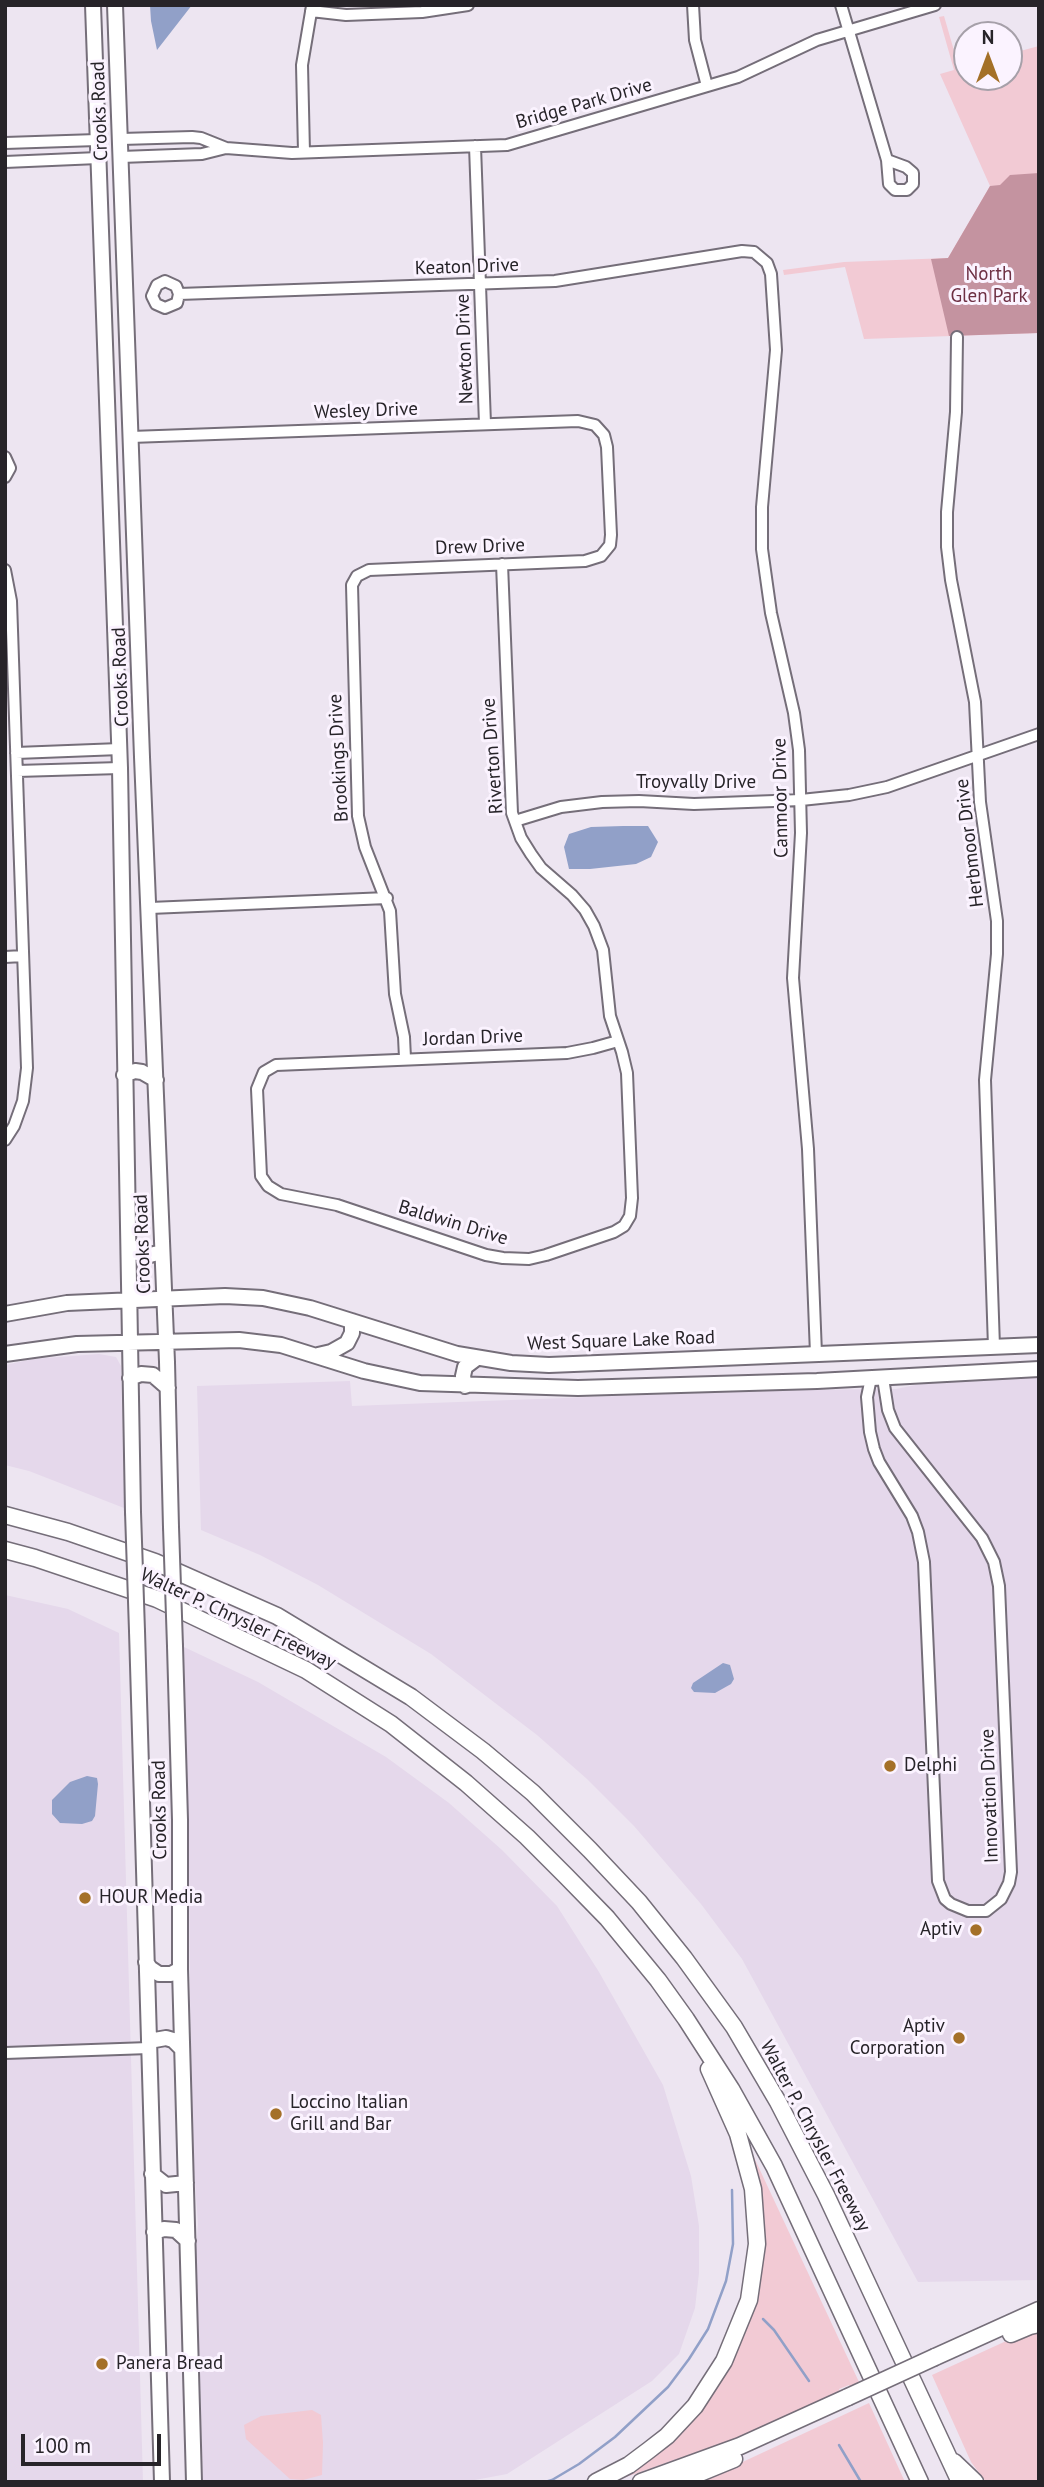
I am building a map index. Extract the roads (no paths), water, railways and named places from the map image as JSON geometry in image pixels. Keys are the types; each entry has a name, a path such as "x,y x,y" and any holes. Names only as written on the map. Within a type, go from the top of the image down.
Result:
{"highway":[{"name":"Walter P. Chrysler Freeway","path":"5,1515 68,1532 155,1562 277,1616 411,1697 533,1793 590,1850 639,1902 684,1958 734,2027 772,2091 826,2195 960,2482"},
{"name":"Walter P. Chrysler Freeway","path":"5,1550 157,1599 306,1670 391,1724 466,1783 527,1837 615,1927 686,2019 731,2089 774,2166 920,2482"},
{"path":"596,2482 629,2465 649,2450 667,2436 695,2406 730,2351 751,2292 757,2224 750,2171 737,2134 686,2019"},
{"path":"641,2482 740,2446 850,2401 937,2362 1039,2310"},
{"path":"937,2362 1039,2324"},
{"path":"678,2482 753,2451 850,2401"},
{"path":"949,2457 975,2482"}],"main road":[{"name":"Crooks Road","path":"93,5 120,749 133,1512 162,2482"},
{"name":"Crooks Road","path":"115,5 142,757 167,1342 194,2482"},
{"path":"108,432 116,442 124,443 131,438"},
{"path":"120,749 131,749 142,757"},
{"path":"124,905 130,913 150,910"},
{"path":"124,1075 135,1071 142,1072 156,1080"},
{"path":"130,1245 135,1252 146,1256 162,1252"},
{"name":"West Square Lake Road","path":"5,1314 50,1304 226,1296 263,1298 310,1308 422,1345 477,1358 549,1365 1039,1345"},
{"path":"317,1355 331,1352 347,1343 352,1333 352,1321"},
{"path":"5,1354 58,1346 252,1340 281,1345 391,1378 433,1385 465,1386 621,1388 1039,1369"},
{"path":"877,1378 873,1360 883,1351"},
{"path":"465,1386 465,1367 477,1358"},
{"path":"683,1385 692,1376 693,1366 689,1359"},
{"path":"130,1378 141,1374 153,1375 168,1388"},
{"path":"146,1962 159,1974 171,1974 180,1969"},
{"path":"149,2045 166,2038 177,2043 182,2049"},
{"path":"152,2174 166,2185 186,2183"},
{"path":"154,2232 176,2230 188,2241"}],"street":[{"path":"304,152 302,65 311,8 346,15 409,13 468,5"},
{"path":"693,5 695,40 707,86"},
{"path":"841,5 887,160"},
{"name":"Bridge Park Drive","path":"121,139 192,137 226,148 304,152 506,145 749,73 805,44 935,5"},
{"path":"5,143 97,140"},
{"name":"Newton Drive","path":"475,146 485,424"},
{"name":"Bridge Park Drive","path":"121,157 202,154 226,148"},
{"path":"5,162 98,158"},
{"name":"Keaton Drive","path":"179,294 555,281 742,251 754,252"},
{"name":"Canmoor Drive","path":"754,252 764,259 771,274 776,345 776,377 762,507 762,550 771,612 798,733 801,800 793,978 808,1137 816,1354"},
{"name":"Herbmoor Drive","path":"957,337 956,412 947,512 947,547 973,689 980,802 997,932 985,1080 995,1347"},
{"name":"Wesley Drive","path":"131,438 485,424 578,421 590,423 604,435 607,447 611,535 610,545 604,554"},
{"path":"5,457 10,468 5,477"},
{"name":"Drew Drive","path":"356,576 369,569 592,560 604,554"},
{"name":"Riverton Drive","path":"502,564 510,792 514,821 525,846 535,860 579,903 594,926 603,950 608,1006 618,1041"},
{"path":"5,569 11,601 26,1090 19,1114 5,1140"},
{"name":"Brookings Drive","path":"356,576 351,591 358,816 365,847 387,898 392,921 395,994 404,1037 405,1058"},
{"name":"Troyvally Drive","path":"514,821 561,807 602,802 694,804 801,800 849,795 887,787 1039,734"},
{"path":"16,753 120,749"},
{"path":"17,771 120,768"},
{"path":"150,910 387,898"},
{"path":"5,957 23,956"},
{"name":"Jordan Drive","path":"268,1186 260,1171 258,1083 264,1072 281,1063 567,1053 618,1041"},
{"name":"Baldwin Drive","path":"268,1186 281,1194 337,1205 486,1255 503,1258 529,1259 614,1232 627,1222 632,1205 628,1083 618,1041"},
{"name":"Innovation Drive","path":"877,1378 895,1428 982,1538 993,1562 999,1586 1011,1872 1001,1899 986,1911 968,1911 951,1904 940,1891 937,1881 924,1562 912,1516 874,1449 867,1397 877,1378"},
{"path":"5,2053 149,2045"}],"water":[{"path":"150,5 192,5 157,50 151,21"},
{"path":"648,826 658,842 651,857 636,864 569,869 564,847 569,834 591,827"},
{"path":"723,1663 730,1665 734,1679 731,1684 715,1693 694,1692 691,1688 693,1683"},
{"path":"87,1776 97,1778 95,1816 92,1821 82,1824 60,1823 52,1814 52,1800 70,1782"}],"waterway":[{"path":"545,2482 579,2464 615,2437 668,2387 689,2359 708,2329 726,2281 733,2244 732,2190"},
{"path":"763,2319 774,2330 809,2381"},
{"path":"839,2445 861,2482"}],"place":[{"name":"Delphi","path":"890,1766"},
{"name":"HOUR Media","path":"85,1898"},
{"name":"Aptiv","path":"976,1930"},
{"name":"Aptiv Corporation","path":"959,2038"},
{"name":"Loccino Italian Grill and Bar","path":"276,2114"},
{"name":"Panera Bread","path":"102,2364"}],"park label":[{"name":"North Glen Park","path":"989,286"}]}
